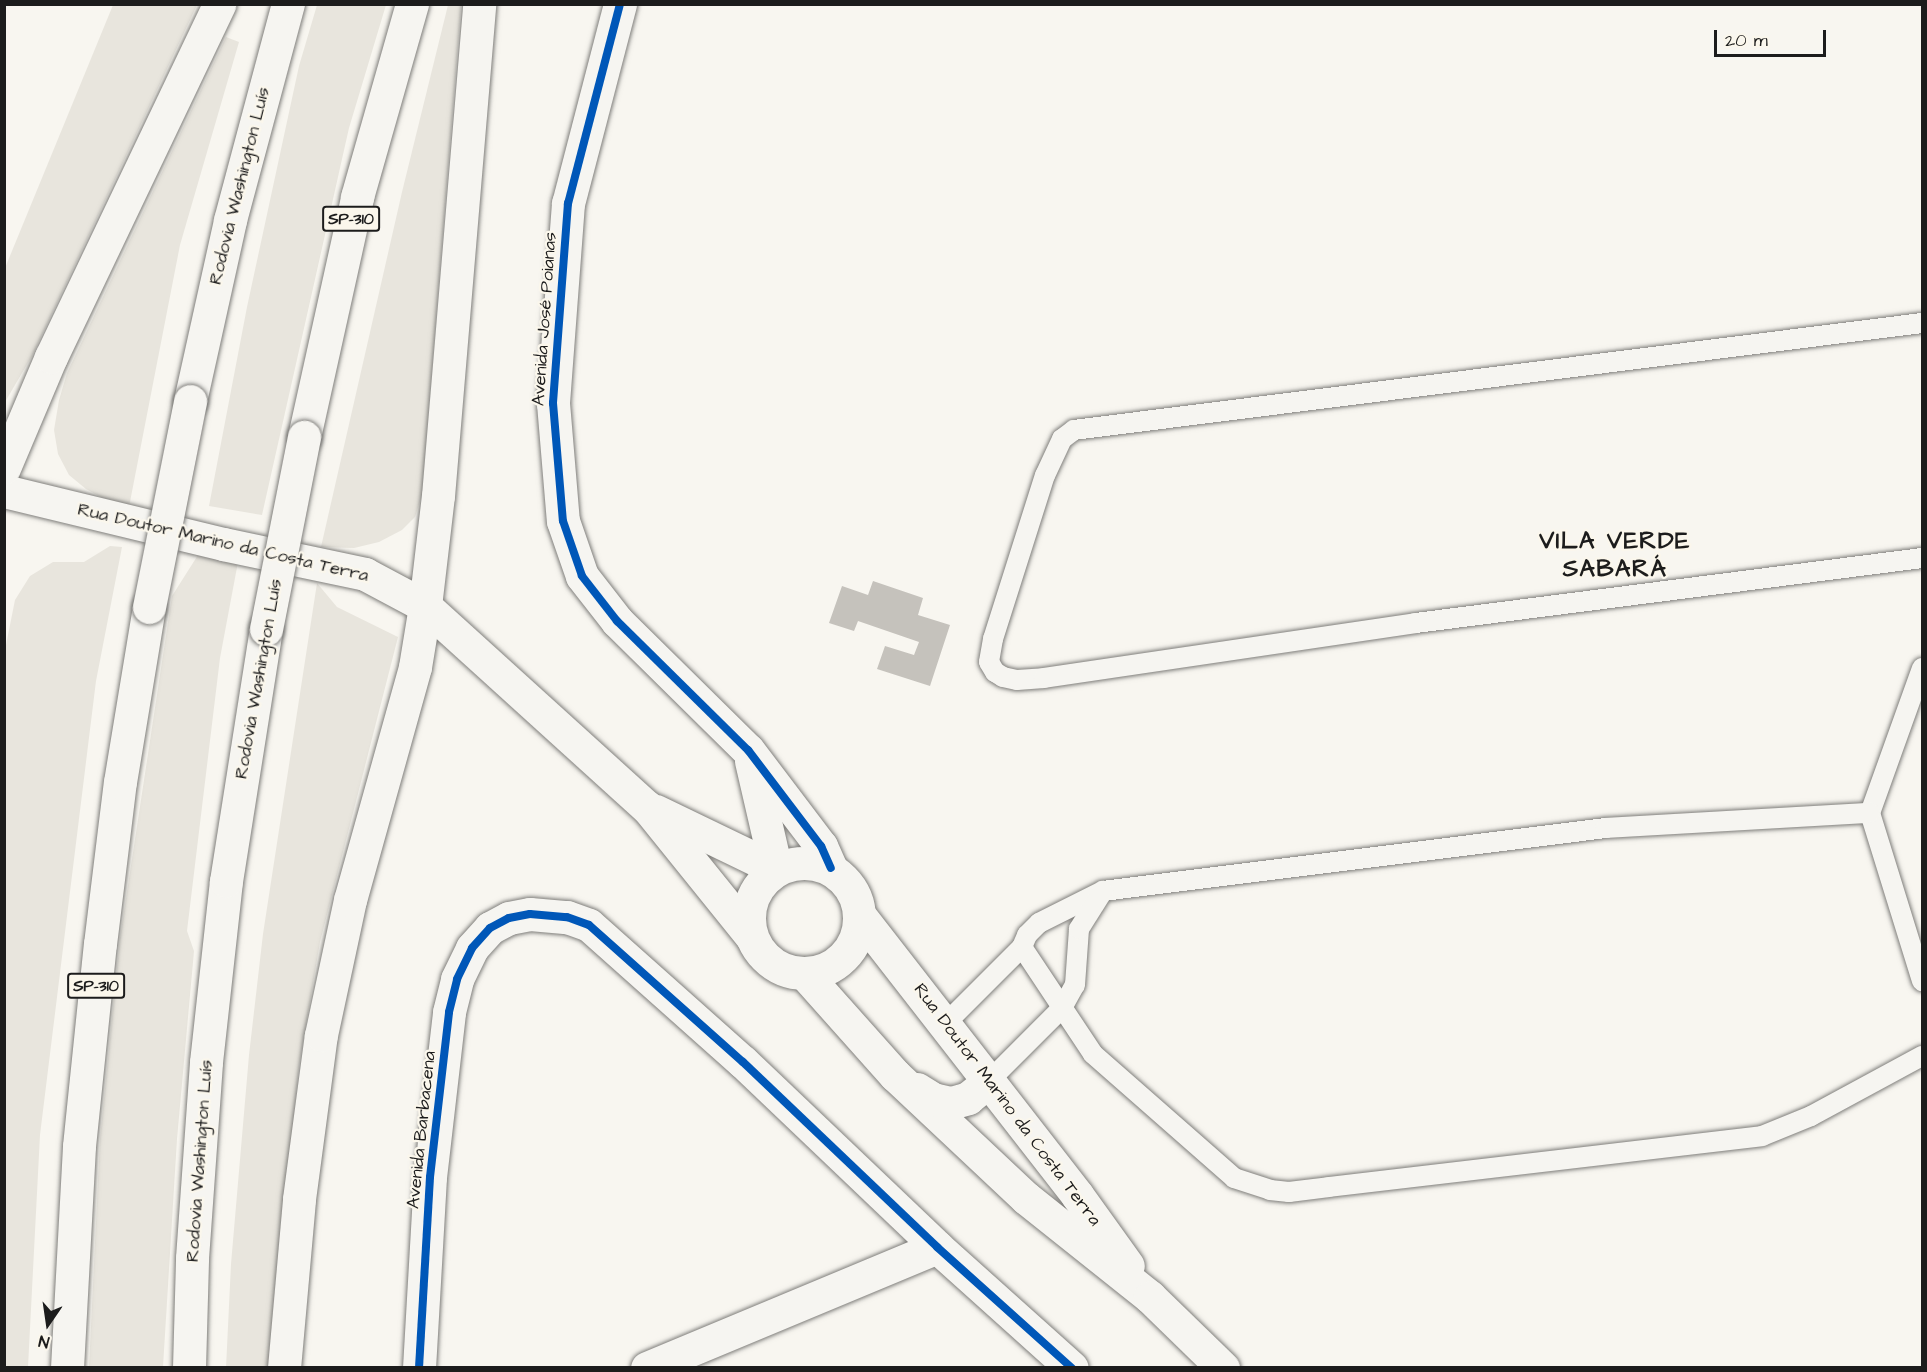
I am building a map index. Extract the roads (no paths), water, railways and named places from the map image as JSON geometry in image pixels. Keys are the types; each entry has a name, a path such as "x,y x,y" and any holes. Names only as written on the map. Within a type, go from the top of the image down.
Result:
{"main road":[{"path":"4,468 51,357 219,4"},
{"name":"Rodovia Washington Luís","path":"67,1368 79,1146 120,782 149,607 190,401 230,220 288,4"},
{"name":"Rodovia Washington Luís","path":"189,1368 192,1258 206,1062 226,881 266,629 304,436 357,197 412,4"},
{"path":"284,1368 299,1199 321,1035 350,900 415,667 425,606 439,484 479,4"},
{"name":"Avenida José Poianas","path":"620,4 568,203 553,403 562,521 582,576 617,621 748,750 821,846 831,868"},
{"name":"Rua Doutor Marino da Costa Terra","path":"4,491 365,574 425,606 647,807 751,936"},
{"path":"748,750 776,869"},
{"name":"Rua Doutor Marino da Costa Terra","path":"647,807 776,869"},
{"path":"802,863 831,868 846,880 856,897 861,916 856,938 844,957 825,969 804,973 786,970 771,962 759,951 751,936 748,910 757,886 776,869 802,863"},
{"name":"Avenida Barbacena","path":"419,1368 430,1177 449,1012 457,979 472,948 490,928 508,918 530,914 550,915 567,917 589,925 743,1062 938,1246"},
{"name":"Rua Doutor Marino da Costa Terra","path":"861,916 1077,1195 1150,1297"},
{"name":"Rua Doutor Marino da Costa Terra","path":"804,973 895,1075 1026,1198 1150,1297 1223,1368"},
{"path":"895,1075 933,1099 951,1103 968,1098 989,1081"},
{"path":"647,1368 938,1246 1072,1368"}],"lane":[{"path":"1923,323 1074,430 1062,439 1045,475 993,639 989,662 995,672 1003,677 1017,680 1044,678 1428,622 1923,558"},
{"path":"1923,668 1870,813 1923,981"},
{"path":"944,1025 1022,947 1027,935 1039,923 1103,891 1606,828 1870,813"},
{"path":"989,1081 1062,1008 1075,985 1079,929 1103,891"},
{"path":"1022,947 1093,1054 1234,1178 1270,1190 1289,1192 1762,1136 1811,1116 1923,1056"}],"district":[{"name":"VILA VERDE SABARÁ","path":"1615,556"}]}
